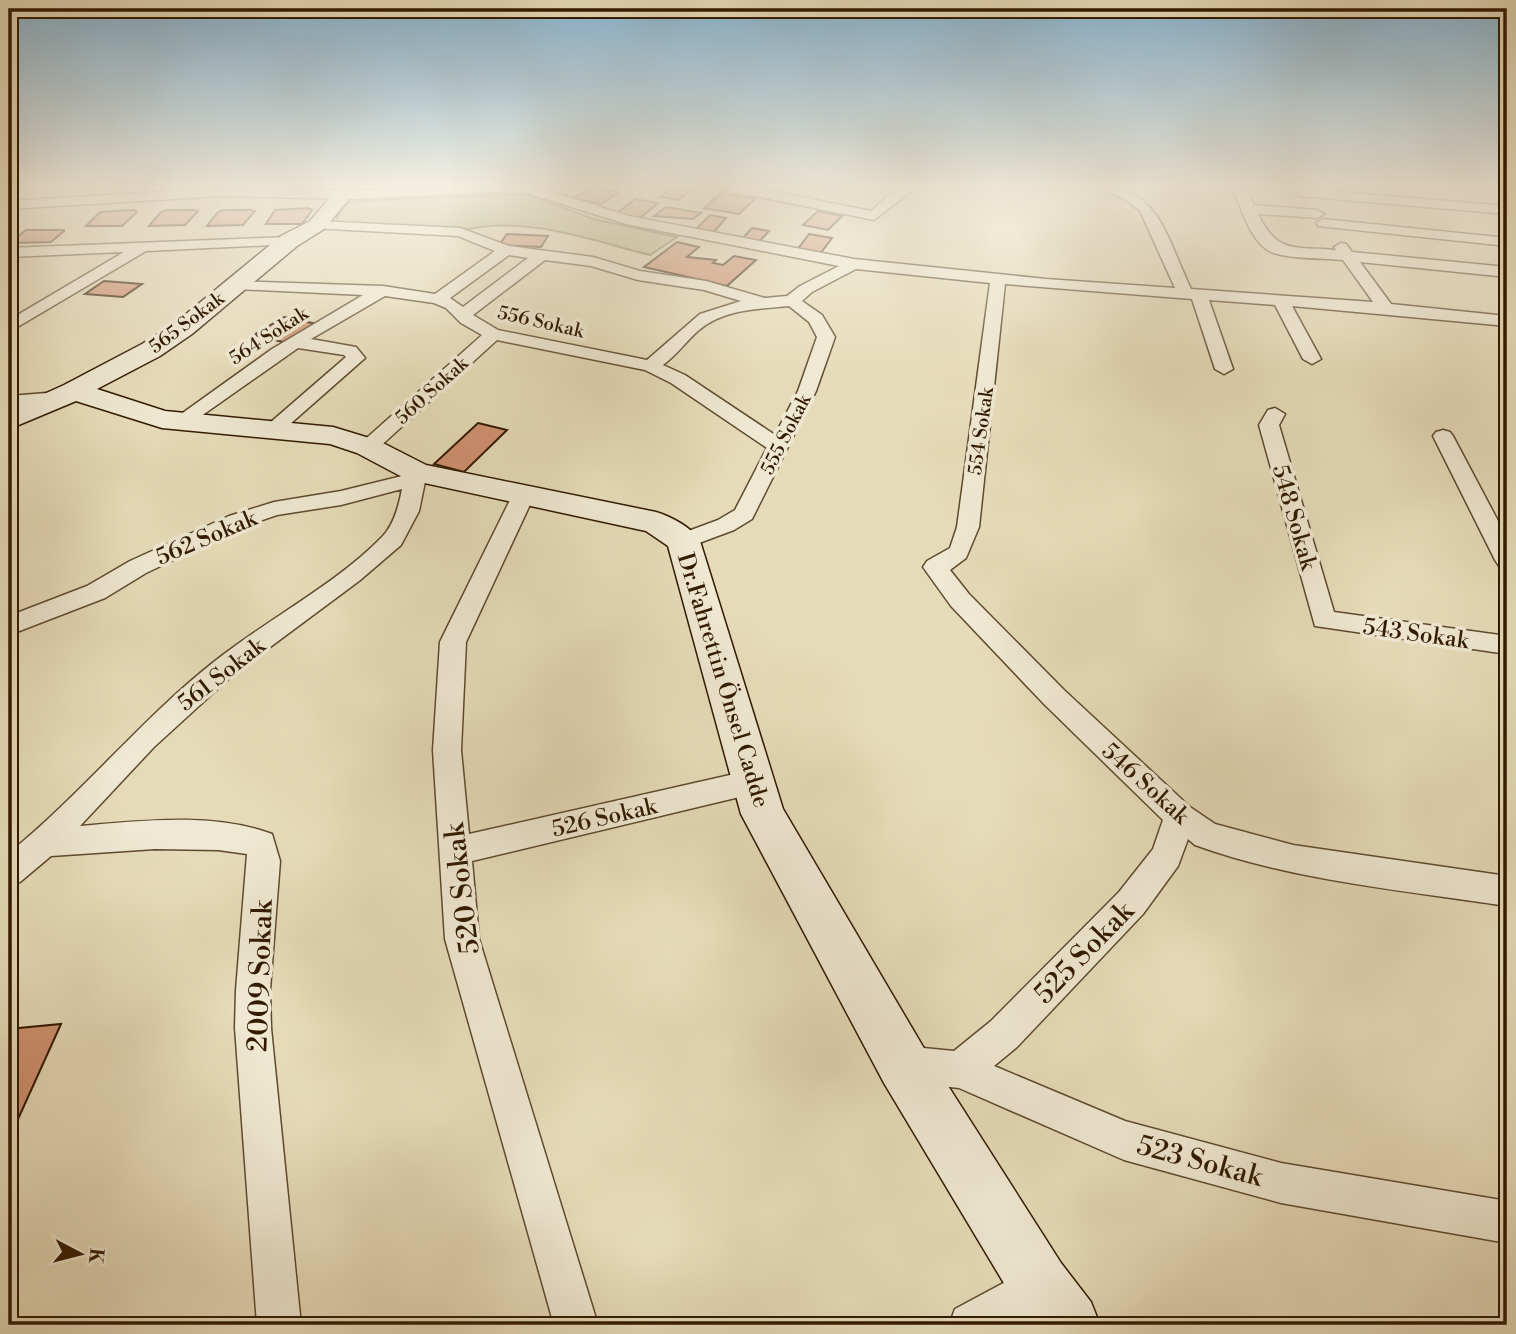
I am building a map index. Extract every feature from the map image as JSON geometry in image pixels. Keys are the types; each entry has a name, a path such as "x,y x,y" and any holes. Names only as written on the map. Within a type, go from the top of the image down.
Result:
{"street":[{"path":"9,252 102,247"},
{"path":"9,327 142,247"},
{"name":"565 Sokak","path":"9,420 67,394 151,350 183,329 281,247"},
{"path":"499,247 540,256 593,262 638,275 722,290 763,303"},
{"path":"767,247 854,264 998,279 1386,308 1507,321"},
{"path":"1166,247 1192,295 1224,369"},
{"path":"1275,247 1507,270"},
{"path":"1340,247 1386,308"},
{"path":"1489,247 1507,270"},
{"path":"438,299 506,250"},
{"path":"463,314 540,256"},
{"path":"650,366 667,354 698,323 726,311 763,303 792,301 806,289 854,264"},
{"path":"1359,272 1507,288"},
{"name":"554 Sokak","path":"935,567 954,560 962,548 968,527 998,279"},
{"name":"556 Sokak","path":"236,284 383,291 438,299 493,334 650,366 678,379 779,447"},
{"name":"564 Sokak","path":"180,422 225,388 296,342 343,312 383,291"},
{"name":"555 Sokak","path":"683,541 726,525 744,514 807,391 826,337 820,323 792,301"},
{"path":"1281,301 1312,359"},
{"name":"560 Sokak","path":"368,447 493,334"},
{"path":"274,428 356,358 350,351 296,342"},
{"path":"9,402 67,394"},
{"name":"Dr.Fahrettin Önsel Cadde","path":"67,394 180,422 274,428 333,436 368,447 415,475 656,523 683,541 763,814 903,1064 1039,1285 1068,1325"},
{"name":"548 Sokak","path":"1275,414 1269,425 1324,620"},
{"path":"1443,436 1507,560"},
{"name":"562 Sokak","path":"9,626 96,592 138,567 237,521 274,509 341,498 415,475"},
{"name":"561 Sokak","path":"9,872 44,843 144,739 183,703 225,667 351,575 393,540 408,511 415,475"},
{"name":"520 Sokak","path":"523,496 453,642 447,750 462,939 576,1325"},
{"name":"546 Sokak","path":"935,567 960,600 1045,687 1179,816 1206,835 1256,851 1507,891"},
{"name":"543 Sokak","path":"1324,620 1507,645"},
{"name":"526 Sokak","path":"455,851 752,782"},
{"name":"525 Sokak","path":"960,1070 1004,1034 1131,903 1167,856 1179,816"},
{"name":"2009 Sokak","path":"44,843 213,835 249,839 261,844 264,861 253,990 253,1028 279,1325"},
{"name":"523 Sokak","path":"903,1064 960,1070 1124,1140 1281,1183 1507,1223"},
{"path":"971,1325 1039,1285"}],"green space":[{"path":"621,247 662,247 650,255"}],"building":[{"path":"670,247 699,247 687,257 716,260 713,263 723,265 734,256 756,260 727,286 644,267"},
{"path":"799,247 825,247 820,254 797,250"},
{"path":"104,281 142,284 123,297 85,294"},
{"path":"284,317 317,324 287,343 254,335"},
{"path":"478,423 507,430 464,472 434,464"},
{"path":"61,1024 9,1139 9,1029"},
{"path":"9,1316 41,1325 9,1325"}]}
